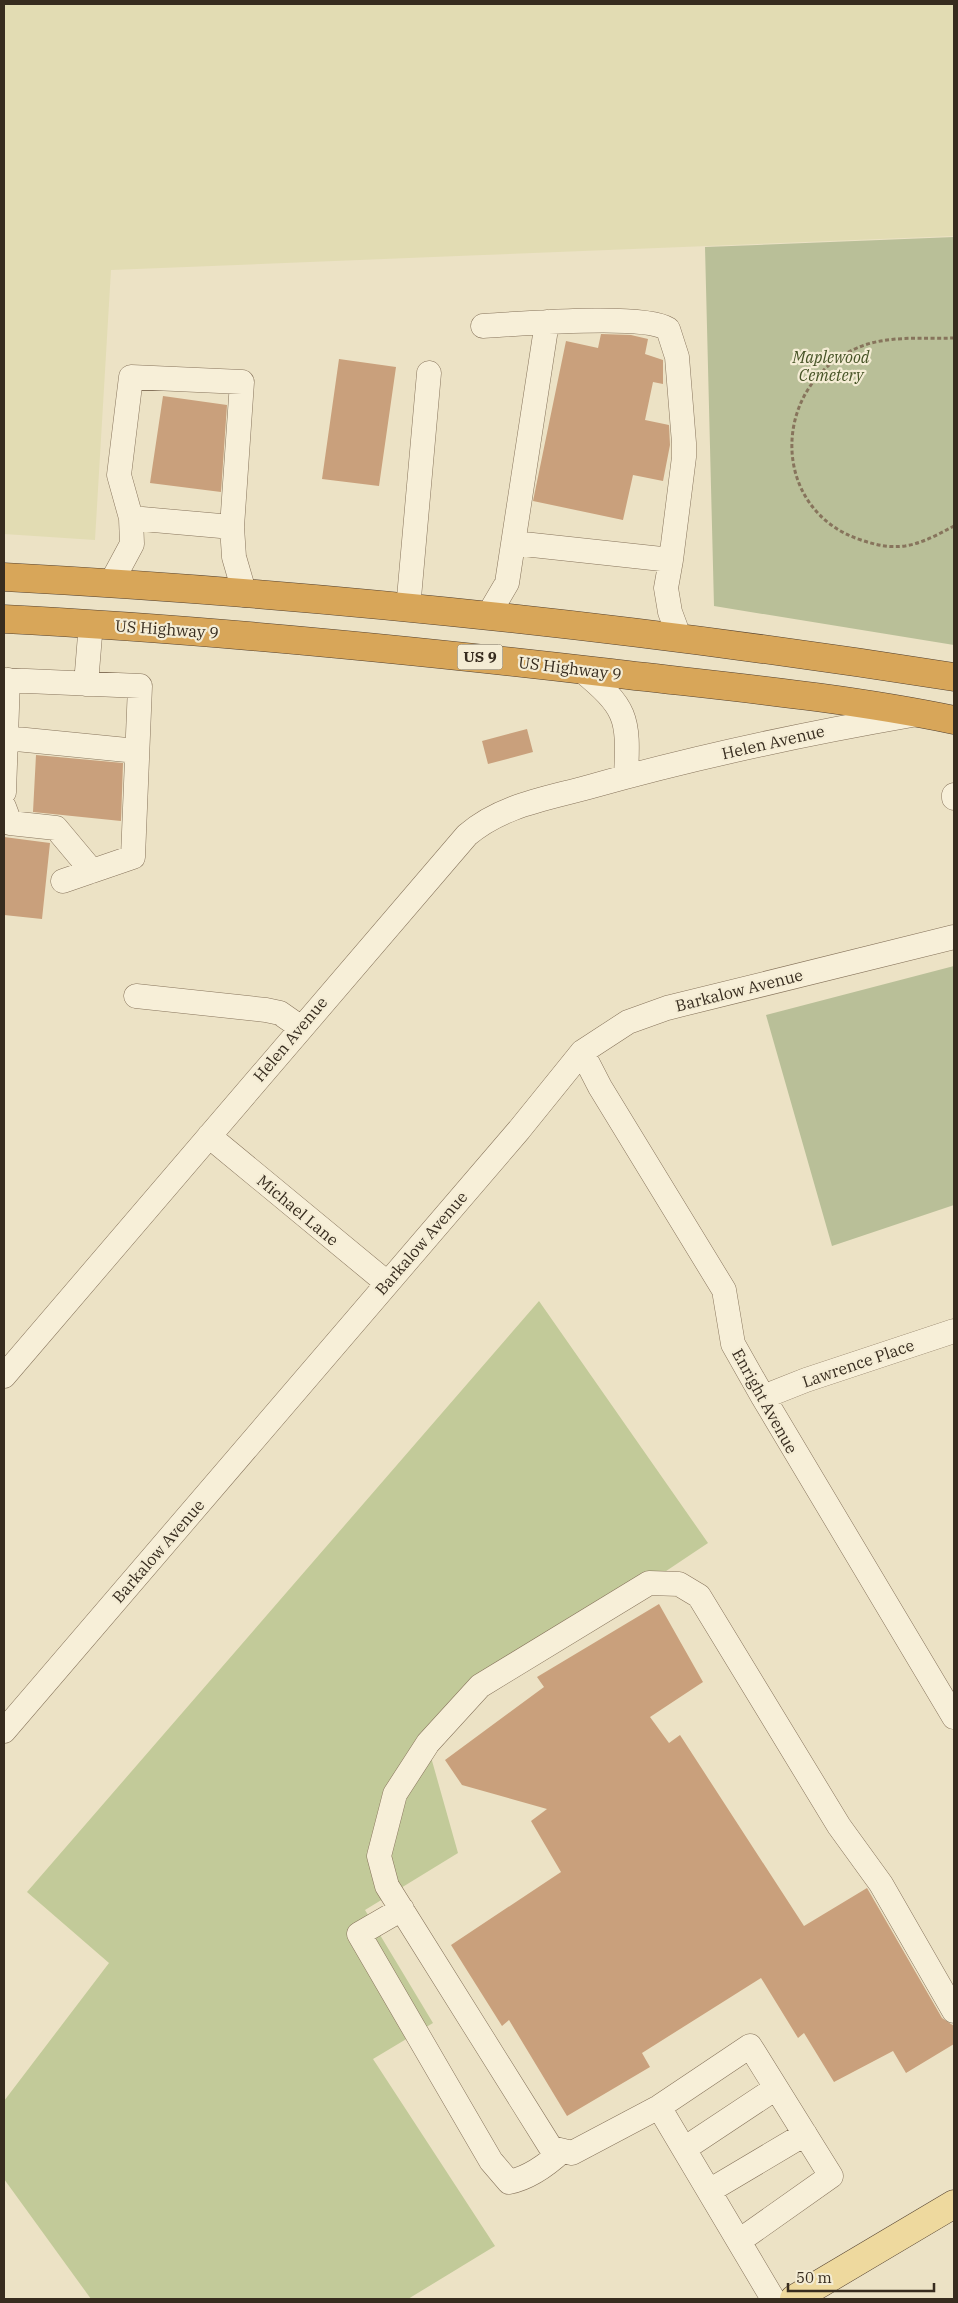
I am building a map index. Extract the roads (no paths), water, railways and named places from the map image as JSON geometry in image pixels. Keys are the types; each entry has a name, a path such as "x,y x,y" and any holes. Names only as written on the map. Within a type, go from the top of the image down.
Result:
{"highway":[{"path":"4,577 111,583 486,617 680,639 954,677"},
{"name":"US Highway 9","path":"4,619 258,635 467,656 751,689 920,713 954,720"}],"main road":[{"path":"794,2299 954,2204"}],"street":[{"path":"483,326 547,322 646,323 663,326 672,335 677,357 684,457 666,588 670,612 680,639"},
{"path":"486,617 507,584 547,322"},
{"path":"408,609 429,373"},
{"path":"111,583 132,544 131,518 119,475 131,377 242,382 232,526 234,558 245,595"},
{"path":"131,518 232,526"},
{"path":"514,543 671,560"},
{"path":"86,684 91,623"},
{"path":"580,669 604,688 622,711 627,726 628,740 626,776"},
{"path":"4,792 6,680 140,686 133,857 63,882"},
{"name":"Helen Avenue","path":"4,1376 300,1027 467,835 480,824 516,806 626,776 834,728 920,713"},
{"path":"6,738 137,751"},
{"path":"4,807 10,823 56,828 92,871"},
{"name":"Barkalow Avenue","path":"4,1731 519,1130 582,1052 628,1022 661,1010 954,937"},
{"path":"136,996 266,1010 280,1013 300,1027"},
{"name":"Enright Avenue","path":"582,1052 600,1087 724,1290 733,1344 799,1462 954,1717"},
{"name":"Michael Lane","path":"209,1136 387,1284"},
{"name":"Lawrence Place","path":"763,1397 806,1380 954,1331"},
{"path":"739,2241 831,2176 750,2046 659,2106 572,2153 551,2148 387,1886 379,1856 395,1794 428,1743 480,1686 650,1584 679,1584 699,1596 839,1826 881,1884 954,2011"},
{"path":"402,1909 359,1934 491,2161 509,2182 519,2180 550,2162 562,2151"},
{"path":"684,2148 776,2088"},
{"path":"659,2106 773,2299"},
{"path":"709,2191 805,2134"}],"park label":[{"name":"Maplewood Cemetery","path":"831,366"}]}
